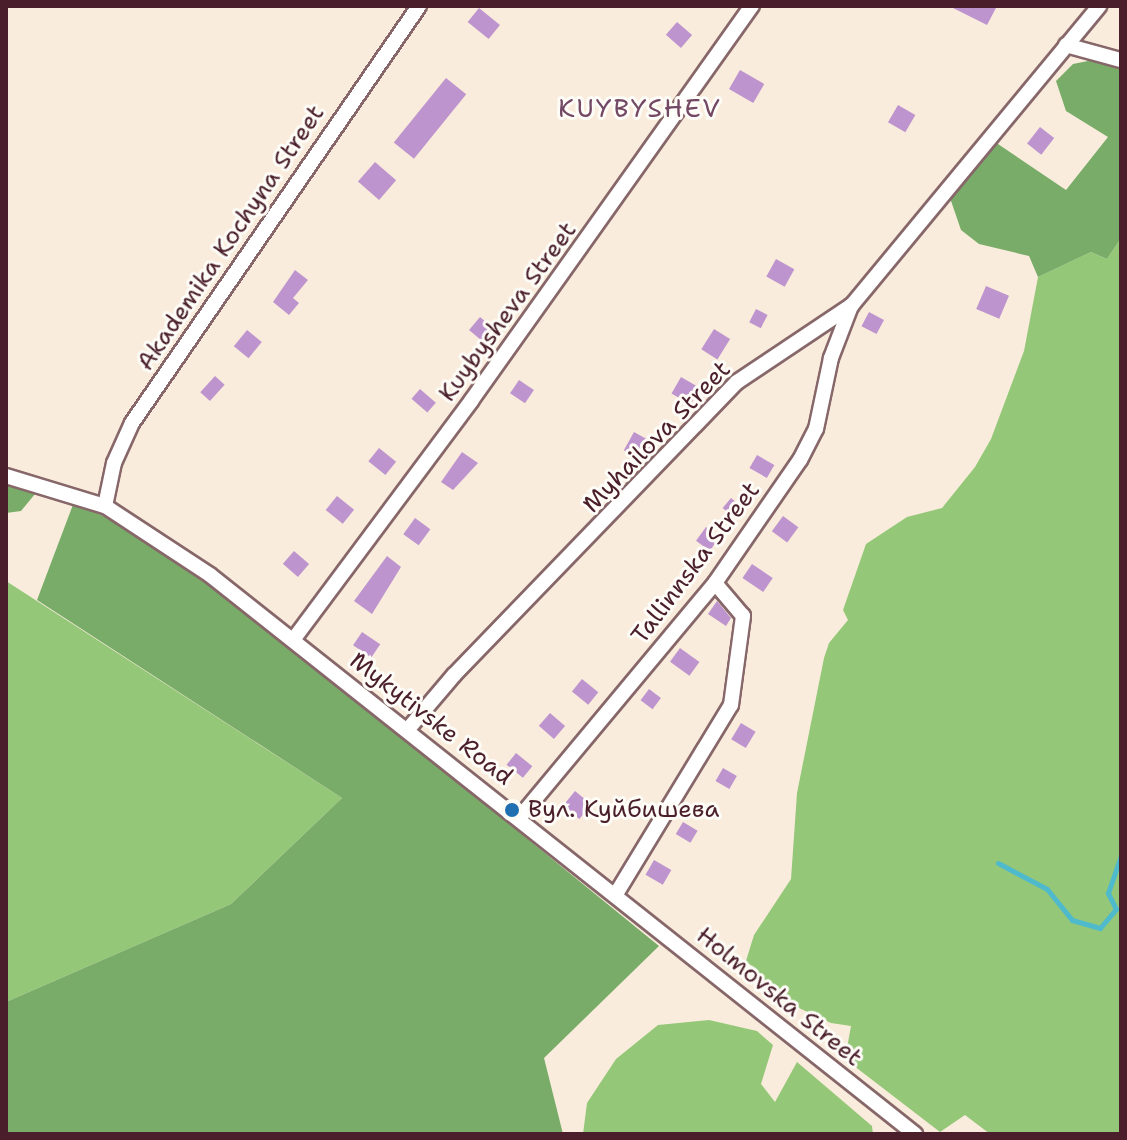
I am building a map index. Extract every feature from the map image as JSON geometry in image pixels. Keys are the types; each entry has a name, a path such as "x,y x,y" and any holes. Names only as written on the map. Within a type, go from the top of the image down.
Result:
{"street":[{"name":"Akademika Kochyna Street","path":"105,506 114,463 132,423 419,6"},
{"name":"Kuybysheva Street","path":"293,640 480,389 752,6"},
{"name":"Myhailova Street","path":"409,728 454,675 737,382 852,305 1099,6"},
{"path":"1066,45 1121,60"},
{"name":"Tallinnska Street","path":"520,817 715,583 810,444 831,358 852,305"},
{"name":"Mykytivske Road","path":"6,476 105,506 188,559 409,728 616,894"},
{"path":"616,894 731,705 743,616 715,583"},
{"name":"Holmovska Street","path":"616,894 915,1134"}],"green space":[{"path":"1093,60 1121,67 1121,238 1107,259 1091,252 1038,277 1029,256 979,244 961,230 949,195 995,142 1066,190 1108,137 1066,111 1056,81 1073,64"},
{"path":"1121,238 1121,1134 990,1134 965,1115 940,1132 845,1059 851,1026 831,1023 784,1001 745,964 754,935 791,879 797,793 824,658 829,643 848,620 843,610 866,544 907,517 942,508 975,467 991,439 1024,351 1038,277 1091,252 1107,259"},
{"path":"6,483 35,494 21,511 6,513"},
{"path":"74,502 143,535 208,579 659,946 544,1058 563,1134 6,1134 6,1002 231,904 342,798 37,600"},
{"path":"6,581 342,798 231,904 6,1002"},
{"path":"709,1020 757,1031 773,1045 761,1084 775,1102 797,1062 872,1126 873,1134 583,1134 587,1103 616,1059 658,1025"}],"building":[{"path":"949,6 997,6 987,25"},
{"path":"479,8 500,25 489,39 468,22"},
{"path":"677,22 692,35 681,48 666,35"},
{"path":"740,70 764,84 753,103 729,89"},
{"path":"446,78 466,94 414,159 394,143"},
{"path":"898,105 915,115 905,132 888,122"},
{"path":"1040,127 1054,138 1041,155 1027,144"},
{"path":"375,162 396,180 379,200 358,182"},
{"path":"776,259 794,269 785,287 766,276"},
{"path":"295,270 308,280 293,298 299,303 289,315 273,302"},
{"path":"986,286 1009,296 999,319 976,309"},
{"path":"756,309 768,315 761,328 749,322"},
{"path":"869,312 884,320 876,334 861,326"},
{"path":"480,317 493,328 482,341 469,330"},
{"path":"714,329 730,339 717,359 701,349"},
{"path":"247,330 262,342 249,358 234,346"},
{"path":"215,376 225,385 210,401 200,392"},
{"path":"681,377 700,388 691,404 672,393"},
{"path":"519,380 534,390 525,403 510,393"},
{"path":"420,389 436,403 427,413 411,399"},
{"path":"634,432 654,443 644,462 624,450"},
{"path":"379,448 396,462 385,475 368,461"},
{"path":"462,452 478,463 453,490 441,482"},
{"path":"757,455 774,465 767,478 750,468"},
{"path":"337,496 354,510 343,524 326,510"},
{"path":"731,498 743,508 735,518 723,508"},
{"path":"783,516 798,527 787,543 772,531"},
{"path":"415,518 430,529 419,545 403,534"},
{"path":"706,527 720,537 710,551 696,541"},
{"path":"294,551 309,564 298,577 283,564"},
{"path":"387,556 401,567 372,614 354,601"},
{"path":"752,564 773,578 763,592 742,578"},
{"path":"717,601 731,618 726,626 708,614"},
{"path":"362,632 380,644 371,658 353,645"},
{"path":"680,648 699,662 689,676 670,662"},
{"path":"582,679 598,692 588,705 572,691"},
{"path":"649,689 661,698 653,709 641,700"},
{"path":"550,713 565,726 554,739 539,726"},
{"path":"741,723 756,732 746,748 731,739"},
{"path":"516,753 532,766 523,778 507,765"},
{"path":"723,768 737,776 729,789 716,781"},
{"path":"575,791 591,804 579,819 563,806"},
{"path":"683,822 698,831 690,843 676,834"},
{"path":"654,860 671,870 663,885 646,875"}],"waterway":[{"path":"998,863 1047,889 1072,920 1100,928 1116,909 1108,893 1121,856"}],"place":[{"name":"Вул. Куйбишева","path":"512,810"}],"district":[{"name":"KUYBYSHEV","path":"640,108"}]}
